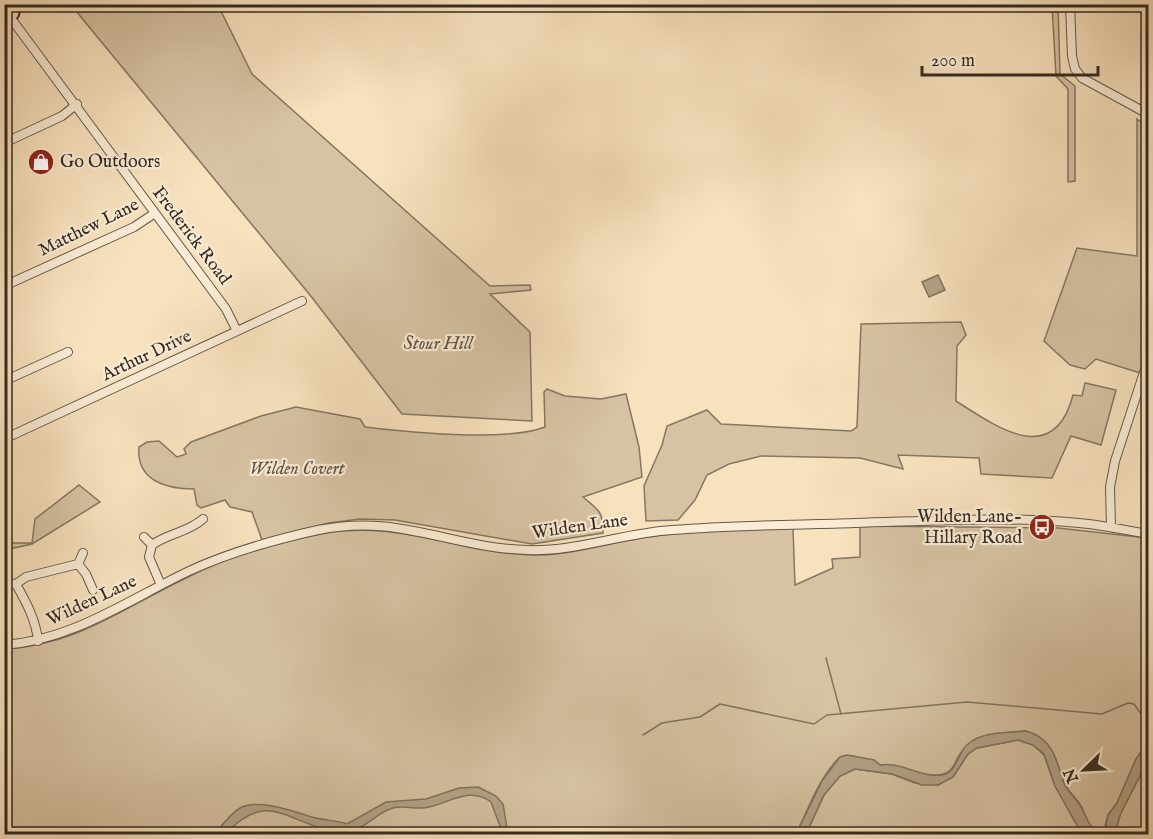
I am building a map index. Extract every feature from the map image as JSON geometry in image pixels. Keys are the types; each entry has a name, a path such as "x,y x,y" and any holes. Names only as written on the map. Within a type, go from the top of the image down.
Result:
{"highway":[{"path":"7,19 16,4"}],"street":[{"path":"1070,4 1075,69 1082,78 1149,114"},
{"name":"Frederick Road","path":"7,19 77,105 226,309 237,331"},
{"path":"4,142 62,116 77,105"},
{"name":"Matthew Lane","path":"4,286 134,227 155,213"},
{"name":"Arthur Drive","path":"4,439 302,301"},
{"path":"4,381 68,352"},
{"path":"1111,526 1113,467 1149,360"},
{"path":"161,585 149,557 152,545 169,536 187,531 203,519"},
{"name":"Wilden Lane","path":"4,645 38,641 75,630 161,585 243,550 316,531 352,525 413,529 497,547 526,550 549,550 645,533 691,529 950,520 1075,522 1111,526 1149,534"},
{"path":"144,537 152,545"},
{"path":"78,564 83,553"},
{"path":"4,584 16,584 26,577 78,564"},
{"path":"78,564 86,574 93,590"},
{"path":"16,584 33,619 38,641"}],"green space":[{"name":"Stour Hill","path":"71,5 218,5 252,74 490,286 530,285 531,290 490,294 530,332 532,421 402,414 310,295"},
{"path":"1052,5 1058,5 1060,74 1075,86 1075,181 1068,182 1068,89 1056,76"},
{"path":"1137,119 1148,127 1148,347 1140,373 1096,359 1085,369 1070,365 1044,341 1077,248 1137,256"},
{"path":"961,322 966,335 957,346 956,401 1006,430 1023,436 1039,436 1053,431 1064,417 1073,395 1082,396 1085,383 1116,390 1101,445 1071,436 1052,478 981,474 979,458 898,455 903,469 860,458 761,456 729,464 707,475 695,500 678,520 646,521 644,486 662,445 667,426 707,410 721,424 851,431 857,427 861,324"},
{"name":"Wilden Covert","path":"547,389 565,396 601,399 626,394 639,447 642,477 583,497 601,515 603,533 532,544 395,520 360,519 329,523 262,540 252,512 230,507 225,500 201,508 197,505 194,489 164,485 155,481 148,475 139,459 139,447 147,442 159,441 177,457 186,454 184,449 191,442 261,416 296,407 360,419 365,427 383,429 482,435 528,432 545,427 544,392"},
{"path":"79,485 100,502 32,544 5,550 5,543 32,543 35,519"},
{"path":"860,526 1058,528 1148,538 1148,742 1136,759 1117,803 1108,815 1103,833 1097,832 1090,826 1080,804 1069,791 1062,775 1026,731 993,735 978,740 964,749 953,767 944,774 927,775 896,766 880,765 874,761 853,756 842,756 824,777 796,834 5,834 5,649 31,646 77,633 200,571 234,557 303,538 349,531 402,534 505,553 547,555 666,535 793,528 795,585 833,568 832,559 860,557"},
{"path":"1018,740 1033,745 1044,755 1055,786 1082,834 806,834 824,795 840,776 855,769 892,774 915,783 938,785 953,777 968,754 977,748"},
{"path":"1148,760 1148,834 1115,834 1120,815"}],"shaded area":[{"path":"938,275 945,290 929,297 922,282"},
{"path":"1026,731 1041,738 1052,750 1066,787 1082,808 1090,824 1101,834 1082,834 1055,786 1044,754 1033,745 1018,740 977,748 968,754 953,777 938,785 922,785 892,774 855,769 840,776 824,795 806,834 796,834 822,781 840,757 847,755 874,760 880,765 895,765 926,774 942,775 951,770 965,747 974,740 996,733"},
{"path":"1148,742 1148,760 1120,815 1115,834 1101,834 1105,831 1108,815 1117,803 1136,759"},
{"path":"478,787 496,796 503,804 508,834 503,834 491,802 474,795 456,798 431,807 394,808 347,833 329,831 283,814 262,811 251,814 225,834 214,834 233,813 248,805 266,805 347,824 386,802 426,799 459,788"}],"waterway":[{"path":"826,658 841,714"},
{"path":"643,735 662,723 700,717 720,704 814,724 827,715 967,702 1102,714 1128,703 1134,704 1148,724"},
{"path":"1143,717 1148,712"}],"place":[{"name":"Go Outdoors","path":"41,162"},
{"name":"Wilden Lane- Hillary Road","path":"1042,527"}]}
